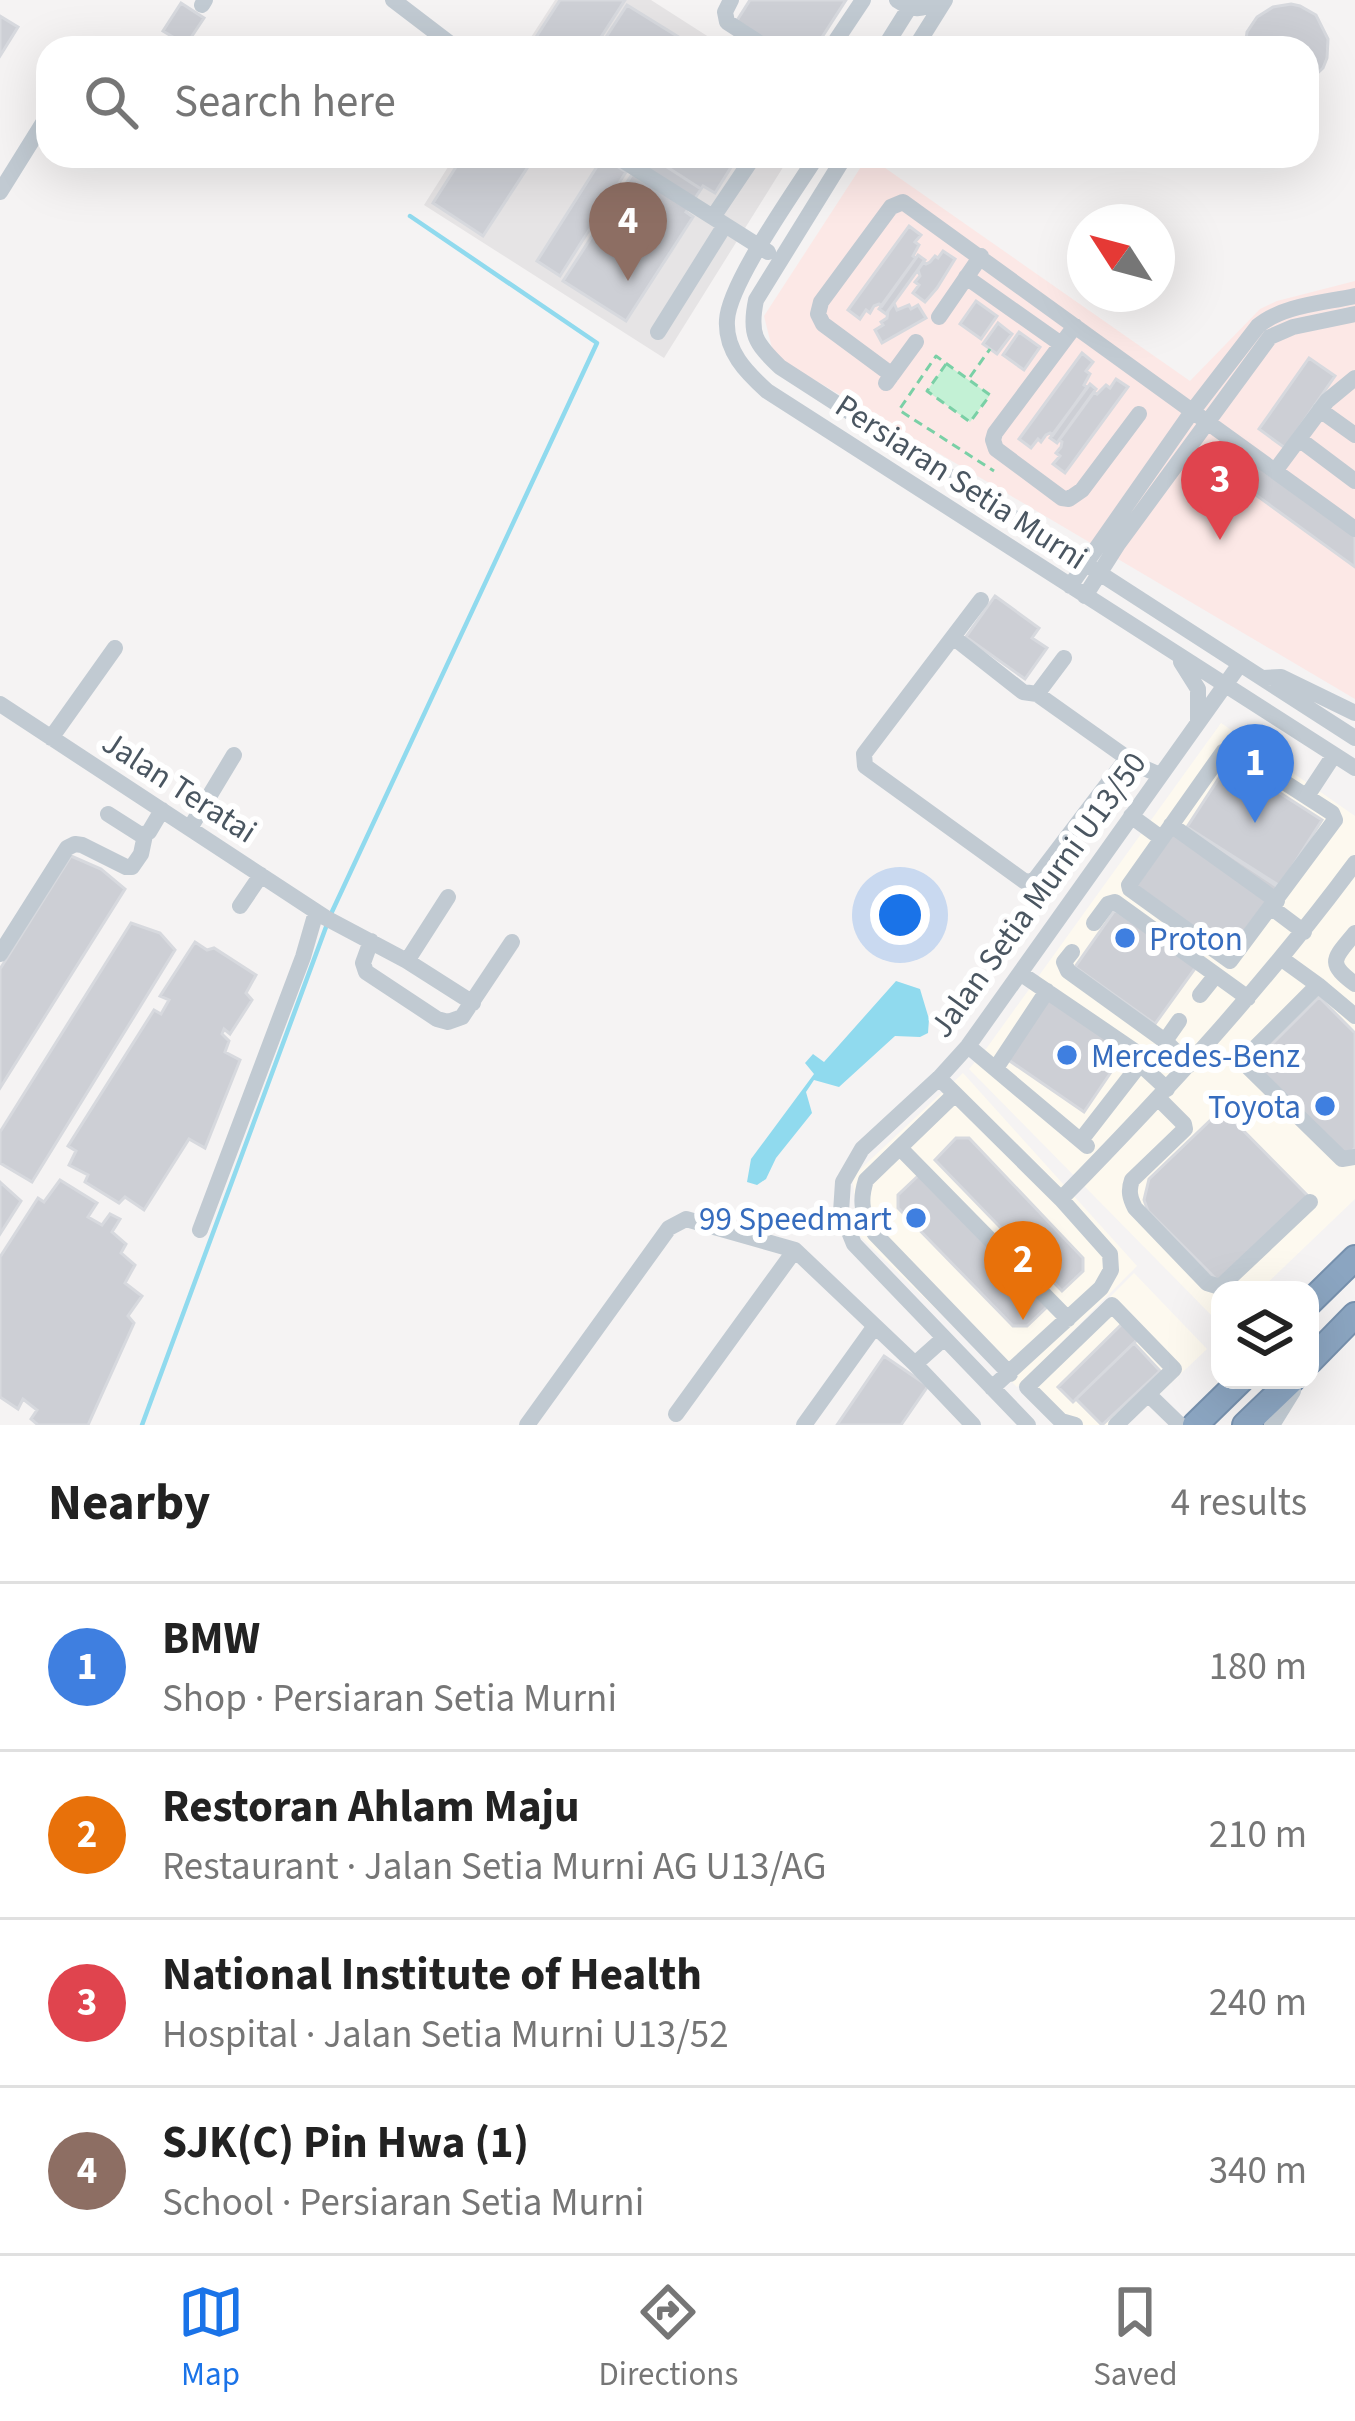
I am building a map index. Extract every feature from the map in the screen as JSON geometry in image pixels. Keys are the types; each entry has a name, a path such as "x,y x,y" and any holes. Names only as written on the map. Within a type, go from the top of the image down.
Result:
{"highway":[{"path":"1319,1294 1355,1258"},
{"path":"1319,1303 1355,1268"},
{"path":"1319,1354 1355,1316"},
{"path":"1182,1425 1221,1389"},
{"path":"1195,1425 1231,1389"},
{"path":"1245,1425 1286,1389"}],"street":[{"path":"393,0 440,36"},
{"path":"731,0 725,12 727,22 748,36"},
{"path":"839,36 863,0"},
{"path":"890,36 907,2 923,9 936,0"},
{"path":"922,36 945,0"},
{"path":"0,192 36,134"},
{"path":"635,168 779,260"},
{"path":"658,332 748,168"},
{"name":"Persiaran Setia Murni","path":"809,168 736,290 727,319 730,344 742,369 767,391 1355,768"},
{"name":"Persiaran Setia Murni","path":"837,168 756,300 752,321 761,349 780,367 1355,738"},
{"path":"916,342 889,379 823,325 818,314 821,302 896,202 908,203 1351,524"},
{"path":"939,317 980,256"},
{"path":"966,277 1061,344"},
{"path":"1078,591 1199,418 1246,340 1269,317 1355,296"},
{"path":"1199,418 1270,338 1294,327 1355,314"},
{"path":"1075,326 995,433 993,446 1069,500 1082,490 1138,414"},
{"path":"1275,472 1320,410 1355,378"},
{"path":"1336,393 1355,400"},
{"path":"1320,410 1355,435"},
{"path":"1299,439 1355,481"},
{"path":"1056,547 1112,538"},
{"path":"1112,538 1115,567 1135,597"},
{"path":"981,600 864,754 863,762 1024,881 1036,880 1128,758"},
{"path":"953,637 1023,692 1037,694 1137,765 1160,776"},
{"path":"51,738 115,648"},
{"path":"1172,650 1198,689 1198,722 1228,707 1279,720"},
{"path":"1037,694 1064,658"},
{"name":"Jalan Setia Murni U13/50","path":"1028,1425 854,1244 841,1212 843,1182 862,1149 968,1046 1240,664"},
{"path":"1262,678 1281,677 1355,713"},
{"name":"Jalan Teratai","path":"0,704 328,919 473,1003"},
{"path":"1231,748 1332,813 1335,820 1234,960 1226,960 1130,889 1130,882 1166,831 1223,752 1231,748"},
{"path":"190,828 234,755"},
{"path":"1307,796 1334,755"},
{"path":"0,954 67,848 82,845 132,867 162,810"},
{"path":"108,814 146,835"},
{"path":"1131,816 1166,831 1275,904 1304,932"},
{"path":"1061,1199 1248,998 1355,863"},
{"path":"240,906 261,875"},
{"path":"407,961 448,897"},
{"path":"1094,923 1115,902 1248,998"},
{"path":"200,1230 303,957 328,919"},
{"path":"1355,933 1335,964 1355,984"},
{"path":"371,941 363,963 366,972 431,1016 454,1022 473,1003 512,942"},
{"path":"1072,952 1064,962 1067,971 1165,1040 1189,1065"},
{"path":"1282,959 1355,1016"},
{"path":"1020,973 1136,1052 1184,1124 1185,1129 1132,1180 1130,1198 1207,1283 1220,1287 1310,1202"},
{"path":"1200,995 1216,974"},
{"path":"1318,985 1249,1054 1247,1066 1342,1159 1355,1157"},
{"path":"996,1068 1047,992"},
{"path":"1165,1040 1179,1021"},
{"path":"968,1046 1100,1159"},
{"path":"1081,1140 1140,1064"},
{"path":"939,1078 1110,1254 1111,1270 1101,1288 992,1388"},
{"path":"955,1094 866,1180 861,1197 864,1217 1010,1374"},
{"path":"900,1148 1068,1319"},
{"path":"527,1425 669,1228 686,1219 795,1250 973,1425"},
{"path":"676,1414 795,1250"},
{"path":"1063,1424 1028,1387 1112,1305 1174,1369 1116,1425"},
{"path":"805,1425 875,1326"},
{"path":"915,1364 944,1339"},
{"path":"1272,1425 1291,1389"},
{"path":"1148,1394 1182,1425"},
{"path":"942,1425 956,1406"}],"path":[{"path":"968,380 990,349"},
{"path":"946,364 927,391 970,422 990,395 936,356 899,410 994,471"}],"shaded area":[{"path":"555,0 651,0 707,36 532,36"},
{"path":"447,168 783,168 664,358 424,205"},
{"path":"860,168 885,168 1067,295 1067,312 1091,312 1190,381 1260,309 1355,281 1355,699 774,356 764,316"},
{"path":"1221,723 1355,816 1355,1199 1269,1281 1211,1281 1211,1315 969,1069"},
{"path":"963,1073 1137,1266 1017,1387 860,1236 852,1177"},
{"path":"1134,1273 1207,1349 1127,1425 1058,1425 1020,1387"}],"green space":[{"path":"946,364 990,395 970,422 927,391"}],"water":[{"path":"896,981 920,989 928,1033 895,1036 839,1087 814,1080 806,1092 812,1113 776,1158 766,1179 757,1185 747,1182 751,1159 814,1074 805,1063 813,1054 824,1062"}],"building":[{"path":"560,0 625,0 602,36 537,36"},
{"path":"750,0 846,0 823,36 758,36 736,22"},
{"path":"181,3 204,18 192,36 163,31"},
{"path":"1291,4 1316,15 1328,39 1327,58 1319,72 1319,36 1246,36 1257,17 1273,7"},
{"path":"627,5 677,36 607,36"},
{"path":"0,16 18,27 0,56"},
{"path":"455,168 527,168 483,236 433,203"},
{"path":"596,168 626,172 560,276 537,261"},
{"path":"636,168 669,168 701,189 686,212 693,217 626,321 563,281"},
{"path":"669,168 731,168 715,193"},
{"path":"909,226 921,235 915,242 919,245 916,258 882,306 874,306 870,313 866,310 860,319 848,310"},
{"path":"943,251 955,259 925,302 913,293 919,285 915,282 918,270"},
{"path":"918,255 925,260 886,314 879,309"},
{"path":"976,301 997,316 981,339 960,324"},
{"path":"894,303 897,310 918,305 926,318 882,343 875,330 883,325"},
{"path":"998,323 1012,334 997,354 983,344"},
{"path":"1019,332 1040,347 1024,370 1003,355"},
{"path":"1082,353 1093,362 1086,371 1090,374 1087,387 1053,435 1041,442 1038,439 1031,448 1019,439"},
{"path":"1082,353 1093,362 1086,371 1090,374 1087,387 1053,435 1041,442 1038,439 1031,448 1019,439"},
{"path":"1309,358 1335,376 1285,448 1259,429"},
{"path":"1116,379 1128,387 1065,473 1053,464 1060,456 1056,453 1059,440 1094,392 1106,385 1110,388"},
{"path":"1116,379 1128,387 1065,473 1053,464 1060,456 1056,453 1059,440 1094,392 1106,385 1110,388"},
{"path":"1090,384 1096,389 1057,443 1050,438"},
{"path":"1243,451 1355,532 1355,567 1227,474"},
{"path":"995,596 1039,628 1032,638 1047,648 1025,679 966,637"},
{"path":"1230,761 1322,820 1280,886 1187,827"},
{"path":"1173,832 1201,849 1207,840 1278,887 1228,953 1136,886"},
{"path":"71,856 101,869 125,889 0,1088 0,969"},
{"name":"Proton","path":"1115,910 1196,967 1155,1024 1075,967"},
{"path":"131,923 160,933 175,950 32,1182 0,1163 0,1132"},
{"path":"195,942 207,950 214,948 256,975 246,993 252,1000 230,1034 224,1029 222,1034 229,1041 225,1052 240,1060 205,1148 189,1139 144,1210 125,1197 119,1203 85,1182 88,1175 69,1165 76,1151 68,1146 154,1010 161,1014 169,1000 160,996"},
{"name":"Mercedes-Benz","path":"1050,997 1126,1050 1084,1112 1007,1059"},
{"name":"Toyota","path":"1319,997 1355,1033 1355,1148 1346,1157 1253,1063"},
{"path":"1222,1109 1309,1197 1218,1281 1148,1211 1144,1200 1149,1179"},
{"path":"956,1138 969,1138 1083,1258 1083,1271 1062,1291 935,1160"},
{"path":"920,1174 1048,1306 1027,1326 1013,1326 898,1208 898,1195"},
{"path":"60,1180 97,1203 88,1217 102,1225 110,1214 120,1219 112,1232 126,1244 121,1253 135,1265 125,1283 142,1296 128,1316 134,1323 88,1425 38,1425 31,1419 37,1410 23,1399 18,1409 0,1397 0,1257 38,1198 44,1202"},
{"path":"0,1182 21,1201 0,1234"},
{"path":"1125,1321 1140,1337 1073,1402 1058,1387"},
{"path":"1134,1343 1160,1371 1102,1425 1076,1399"},
{"path":"884,1356 928,1386 901,1425 837,1425"}],"waterway":[{"path":"330,916 597,343 410,216"},
{"path":"142,1425 326,927"}],"place":[{"name":"SJK(C) Pin Hwa (1)","path":"628,281"},
{"name":"National Institute of Health","path":"1220,540"},
{"name":"BMW","path":"1255,823"},
{"name":"Proton","path":"1125,938"},
{"name":"Mercedes-Benz","path":"1067,1055"},
{"name":"Toyota","path":"1325,1106"},
{"name":"99 Speedmart","path":"916,1218"},
{"name":"Restoran Ahlam Maju","path":"1023,1320"}]}
